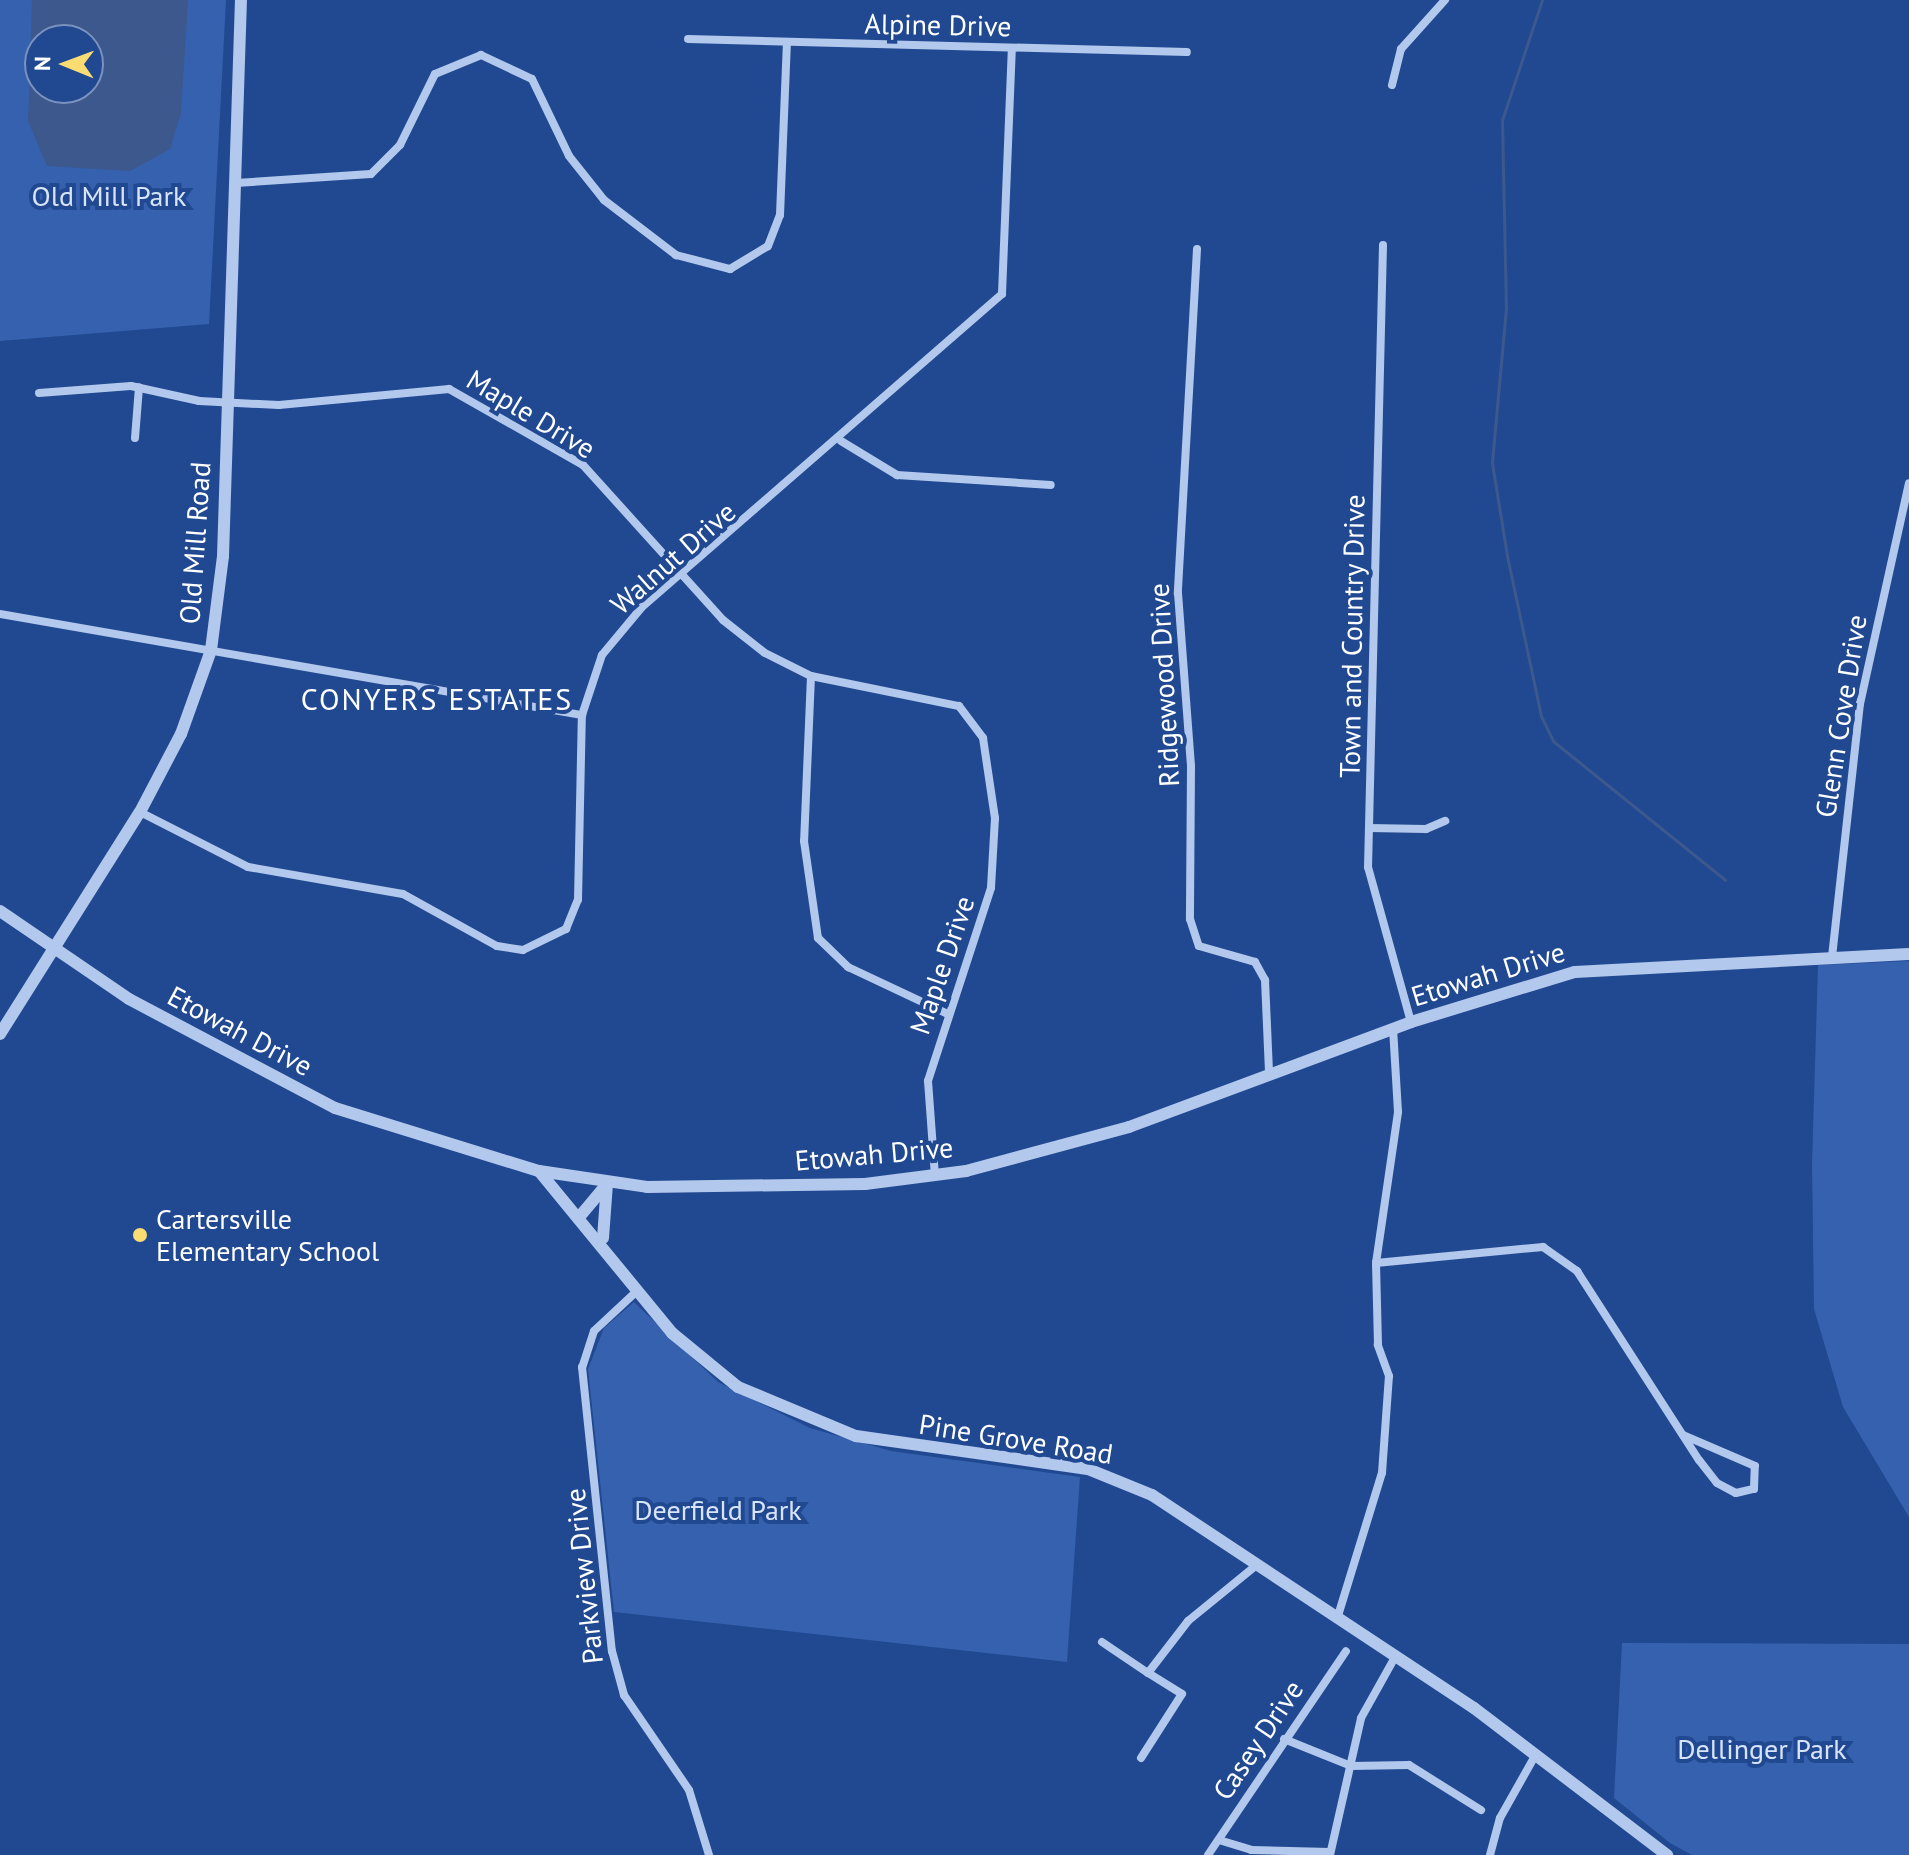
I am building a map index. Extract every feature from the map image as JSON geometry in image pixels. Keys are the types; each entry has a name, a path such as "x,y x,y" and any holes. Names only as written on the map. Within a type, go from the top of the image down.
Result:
{"street":[{"name":"Old Mill Road","path":"0,1034 140,812 189,717 211,650 223,567 241,0"},
{"path":"1392,85 1401,49 1445,0"},
{"name":"Alpine Drive","path":"688,39 787,44 1187,52"},
{"path":"236,183 371,174 400,145 435,74 481,55 532,79 569,156 604,200 676,255 730,269 768,246 780,215 787,44"},
{"name":"Walnut Drive","path":"140,812 248,867 372,884 497,946 523,950 566,929 578,900 582,715 602,655 642,607 684,577 841,441 1002,294 1012,49"},
{"name":"Town and Country Drive","path":"1383,245 1369,828 1372,897 1411,1022"},
{"name":"Ridgewood Drive","path":"1197,249 1178,593 1191,766 1190,919 1199,946 1255,962 1265,980 1269,1073"},
{"path":"135,438 139,387"},
{"name":"Maple Drive","path":"39,393 139,387 226,402 303,404 449,389 583,465 723,620 811,676 959,706 983,738 995,818 991,888 948,1014 926,1091 935,1177"},
{"path":"841,441 897,475 1051,485"},
{"name":"Glenn Cove Drive","path":"1832,957 1860,704 1909,483"},
{"path":"0,614 582,715"},
{"path":"811,676 804,841 818,938 848,967 948,1014"},
{"path":"1369,828 1426,829 1445,821"},
{"name":"Etowah Drive","path":"0,911 156,1015 335,1108 539,1171 607,1184 865,1184 935,1177 1129,1127 1411,1022 1603,968 1909,954"},
{"path":"1337,1619 1382,1473 1389,1376 1378,1345 1376,1263 1398,1112 1393,1029"},
{"name":"Pine Grove Road","path":"539,1171 603,1241 638,1290 712,1370 786,1411 869,1439 1120,1479 1258,1564 1537,1753 1667,1855"},
{"path":"581,1215 607,1184"},
{"path":"603,1241 607,1184"},
{"path":"1376,1263 1543,1247 1577,1271 1683,1435 1717,1483 1736,1493 1754,1489 1755,1466 1683,1435"},
{"name":"Parkview Drive","path":"638,1290 594,1331 582,1367 612,1651 624,1695 689,1790 709,1855"},
{"path":"1148,1673 1188,1621 1258,1564"},
{"path":"1102,1642 1182,1694 1141,1758"},
{"name":"Casey Drive","path":"1208,1855 1346,1651"},
{"path":"1219,1840 1251,1850 1330,1853 1361,1718 1394,1659"},
{"path":"1284,1739 1351,1766 1409,1765 1481,1810"},
{"path":"1490,1855 1500,1818 1537,1753"}],"green space":[{"name":"Old Mill Park","path":"0,0 226,0 209,324 0,341"},
{"path":"1909,961 1909,1517 1843,1407 1814,1309 1812,1164 1818,965"},
{"name":"Deerfield Park","path":"634,1302 718,1382 810,1428 891,1451 1080,1477 1067,1662 614,1612 588,1369 604,1328"},
{"name":"Dellinger Park","path":"1622,1643 1909,1644 1909,1855 1692,1855 1670,1843 1614,1798"}],"shaded area":[{"path":"32,0 188,0 181,113 170,149 130,171 47,166 28,121 29,104 104,104 104,24 31,24"}],"waterway":[{"path":"1542,0 1502,120 1506,308 1492,463 1507,556 1541,716 1553,741 1725,880"}],"place":[{"name":"Cartersville Elementary School","path":"140,1235"}],"district":[{"name":"CONYERS ESTATES","path":"437,699"}]}
